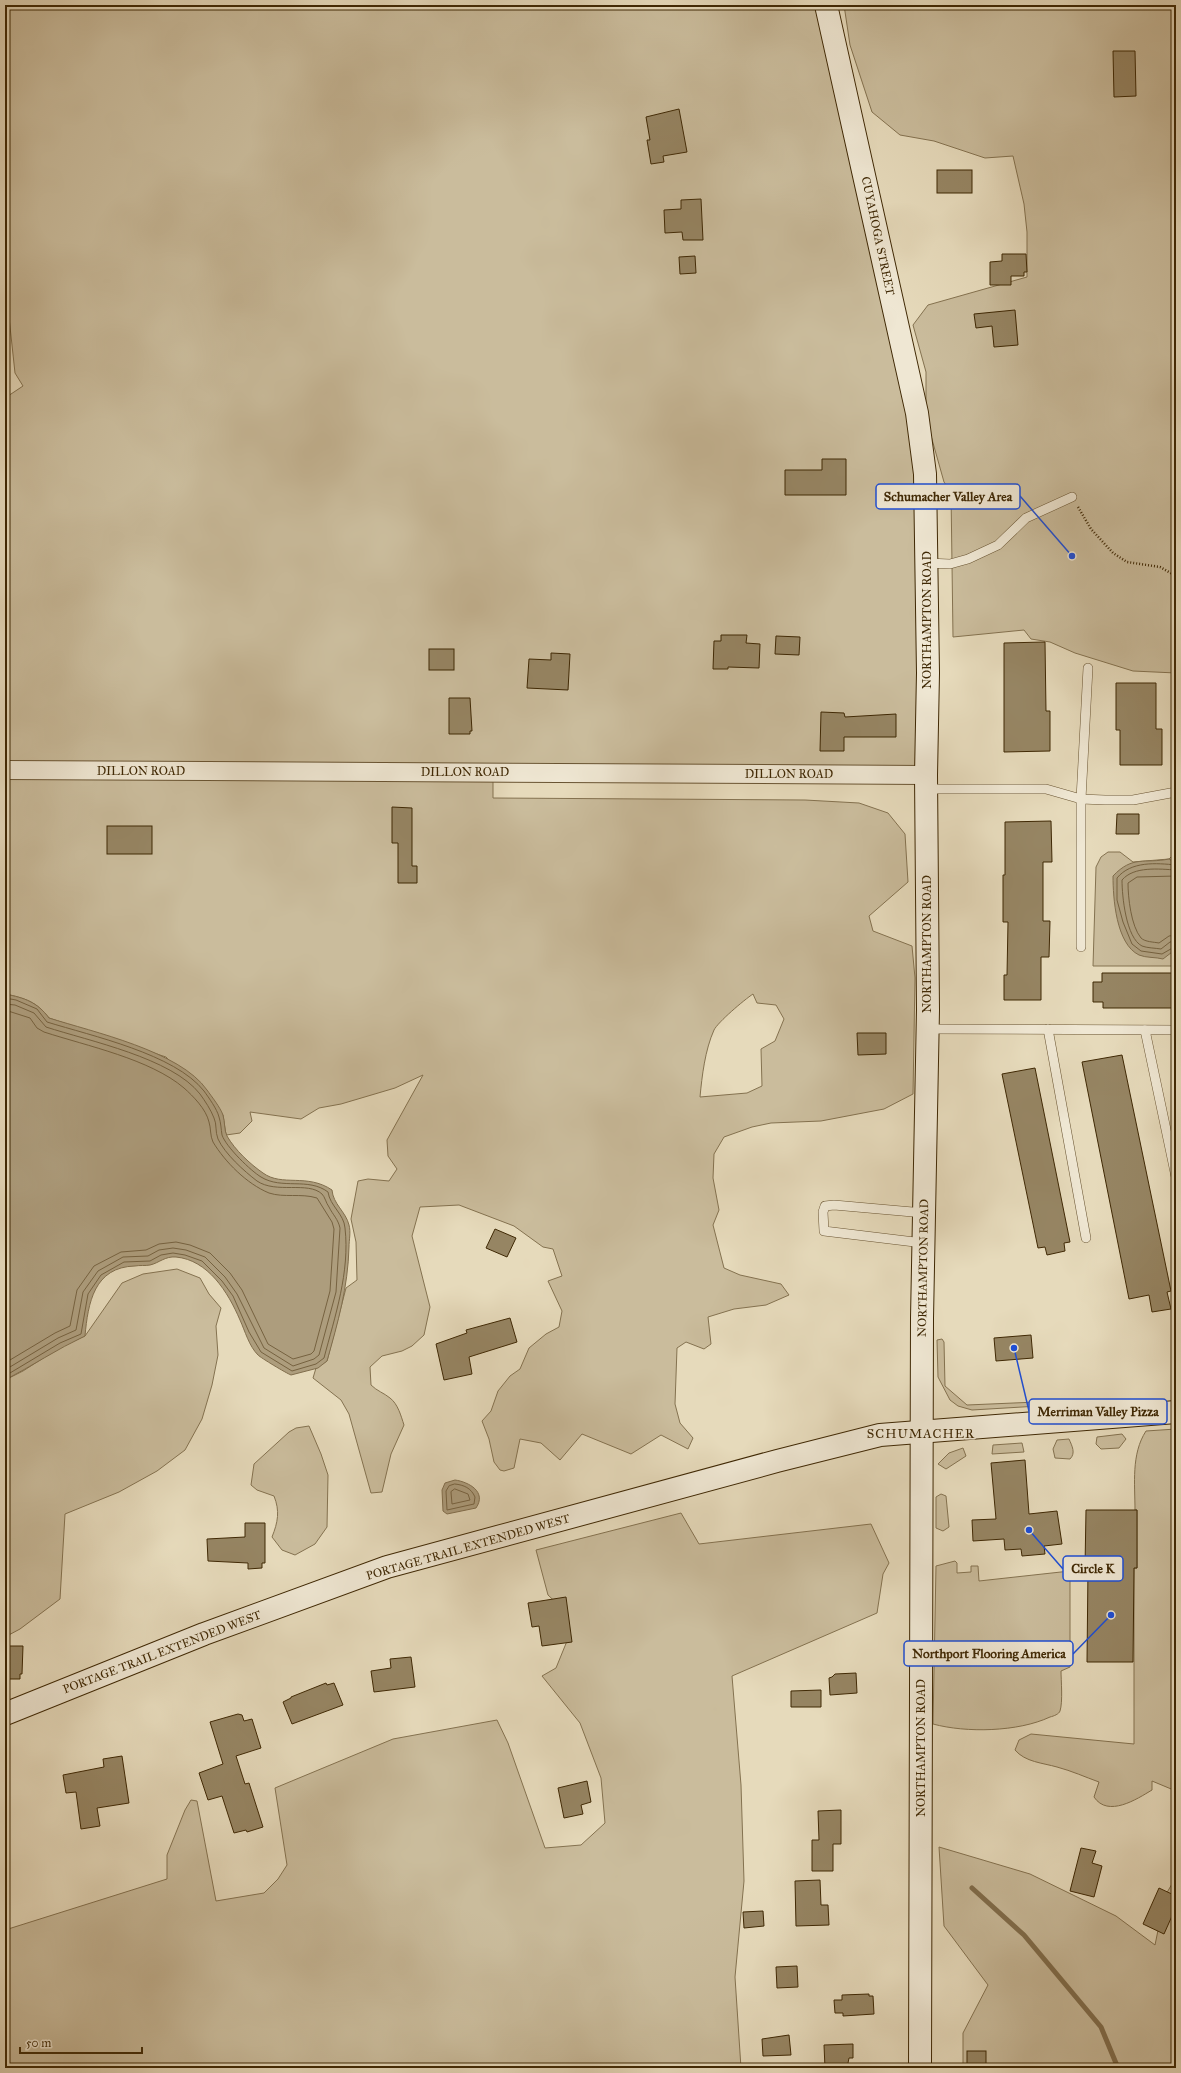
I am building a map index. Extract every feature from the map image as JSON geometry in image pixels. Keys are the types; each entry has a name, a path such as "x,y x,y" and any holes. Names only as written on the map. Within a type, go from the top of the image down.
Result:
{"street":[{"name":"CUYAHOGA STREET","path":"826,5 875,219 917,413 924,468"},
{"name":"NORTHAMPTON ROAD","path":"920,2068 923,1243 928,1029 926,782 928,682 927,563 924,468"},
{"name":"DILLON ROAD","path":"5,770 926,782"},
{"name":"PORTAGE TRAIL EXTENDED WEST","path":"5,1714 204,1634 387,1567 804,1455 880,1436 1176,1412"}],"lane":[{"path":"927,563 950,564 968,559 998,545 1026,518 1072,496"},
{"path":"1081,947 1081,799 1088,668"},
{"path":"926,782 1046,789 1081,799 1133,800 1176,792"},
{"path":"928,1029 1176,1030"},
{"path":"1048,1029 1086,1238"},
{"path":"1145,1030 1176,1177"},
{"path":"923,1243 824,1231 823,1212 825,1206 834,1205 924,1213"}],"path":[{"path":"1072,496 1091,529 1113,553 1127,562 1160,567 1176,576"}],"shaded area":[{"path":"5,5 826,5 917,413 926,775 493,773 493,798 805,800 859,803 888,813 905,834 908,882 869,916 873,931 912,946 915,978 913,1094 884,1109 821,1121 771,1123 752,1127 724,1137 714,1154 713,1178 719,1210 713,1225 724,1268 740,1275 781,1284 789,1295 766,1305 734,1309 708,1317 711,1344 704,1349 686,1342 677,1348 675,1404 680,1423 693,1438 688,1449 661,1435 631,1454 582,1434 560,1460 541,1443 520,1439 514,1468 504,1471 500,1470 494,1462 489,1439 482,1421 491,1411 498,1391 510,1376 520,1369 529,1348 546,1334 559,1327 562,1311 548,1281 562,1276 553,1249 543,1247 514,1226 459,1205 420,1207 412,1236 430,1307 424,1335 412,1346 402,1351 382,1356 370,1367 371,1385 388,1396 395,1403 404,1425 391,1454 382,1492 371,1493 349,1414 341,1400 313,1378 316,1368 327,1361 346,1288 357,1280 356,1242 351,1219 358,1181 368,1179 389,1181 397,1169 388,1156 387,1140 423,1075 395,1088 341,1104 319,1108 301,1119 250,1112 252,1121 240,1133 226,1135 223,1115 166,1057 49,1018 35,1004 19,997 5,994 5,398 23,386 15,373 5,280","holes":["753,994 757,1003 776,1005 784,1019 775,1041 761,1049 762,1086 747,1093 700,1097 706,1054 716,1026"]},
{"path":"844,5 1176,5 1176,673 1133,671 1075,653 1050,642 1031,639 1024,630 953,637 951,492 944,482 926,418 926,372 913,325 928,305 1027,277 1027,232 1024,204 1013,156 985,158 934,141 900,135 872,112 850,45"},
{"path":"1108,852 1120,852 1133,862 1169,859 1176,852 1176,966 1093,966 1096,867 1101,857"},
{"path":"177,1269 200,1278 209,1294 221,1308 216,1326 218,1355 212,1385 202,1419 185,1450 157,1471 119,1492 65,1514 60,1599 20,1629 5,1637 5,1380 23,1371 62,1346 85,1336 122,1283 143,1274"},
{"path":"942,1339 944,1342 945,1386 967,1405 1037,1402 1039,1406 972,1410 958,1406 950,1400 938,1377 937,1340"},
{"path":"309,1426 328,1475 327,1527 315,1544 295,1555 282,1550 272,1537 278,1516 274,1496 257,1490 251,1485 254,1464 289,1432 296,1428"},
{"path":"1176,1429 1176,1791 1152,1781 1152,1790 1139,1798 1123,1805 1107,1806 1100,1803 1094,1797 1099,1782 1073,1772 1029,1760 1015,1750 1019,1740 1031,1734 1134,1744 1134,1568 1137,1568 1137,1510 1135,1510 1136,1459 1141,1440 1146,1431"},
{"path":"1122,1434 1126,1439 1119,1448 1101,1449 1096,1444 1097,1437"},
{"path":"1069,1439 1073,1449 1072,1457 1070,1459 1055,1458 1053,1449 1057,1440"},
{"path":"1022,1443 1024,1452 992,1454 993,1445"},
{"path":"963,1448 966,1456 946,1469 938,1464 949,1453"},
{"path":"941,1494 946,1496 949,1527 943,1531 936,1528 936,1497"},
{"path":"681,1513 699,1544 871,1524 889,1563 883,1574 877,1613 732,1676 741,1785 744,1881 735,1977 741,2068 5,2068 5,1930 167,1879 167,1855 185,1810 191,1800 197,1801 216,1901 264,1893 278,1879 287,1865 275,1788 393,1739 497,1720 508,1743 545,1848 581,1845 605,1823 601,1778 580,1723 542,1676 556,1668 567,1641 564,1610 548,1595 536,1550"},
{"path":"955,1561 957,1563 957,1573 971,1572 971,1566 978,1566 979,1581 1070,1571 1070,1667 1061,1671 1061,1702 1060,1711 1057,1714 1023,1726 992,1730 961,1729 933,1724 936,1566"},
{"path":"939,1847 1030,1874 1116,1916 1155,1945 1165,1896 1176,1877 1176,2068 959,2068 963,2066 963,2033 988,1985 944,1926"}],"water":[{"path":"1169,859 1176,863 1176,949 1163,959 1142,956 1131,949 1125,941 1117,920 1113,876 1120,869 1133,863"},
{"path":"5,994 19,997 35,1004 49,1018 134,1045 177,1064 194,1076 207,1090 223,1115 225,1131 230,1141 253,1165 270,1177 313,1182 332,1190 335,1200 347,1220 350,1233 347,1276 339,1318 327,1361 318,1368 291,1375 258,1355 252,1347 235,1309 216,1279 198,1264 187,1259 172,1257 150,1265 121,1268 110,1273 102,1280 91,1300 85,1336 64,1346 5,1380"},
{"path":"455,1480 466,1483 478,1493 479,1502 476,1508 447,1514 443,1511 442,1490 445,1483"}],"building":[{"path":"1113,51 1135,51 1136,96 1114,97"},
{"path":"679,109 687,152 663,156 664,162 651,164 647,140 650,140 646,117"},
{"path":"937,170 972,170 972,193 937,193"},
{"path":"701,199 703,240 683,240 682,232 665,233 664,210 681,209 681,200"},
{"path":"1002,254 1026,254 1027,272 1024,272 1024,276 1011,276 1011,285 990,285 990,262 1002,261"},
{"path":"695,256 696,273 680,274 679,257"},
{"path":"1015,310 1018,345 994,347 992,326 976,328 974,314"},
{"path":"822,459 846,459 846,495 785,495 785,470 822,470"},
{"path":"721,635 747,635 746,643 760,644 759,668 728,667 728,669 713,669 714,641 721,641"},
{"path":"776,636 800,637 799,655 775,654"},
{"path":"1045,642 1046,711 1050,711 1050,751 1004,752 1004,643"},
{"path":"429,649 454,649 454,670 429,670"},
{"path":"551,653 570,654 568,690 527,688 529,659 551,660"},
{"path":"1116,683 1156,683 1156,729 1162,729 1162,765 1120,765 1120,730 1116,730"},
{"path":"449,698 470,698 472,731 470,731 470,734 449,734"},
{"path":"821,712 844,713 845,717 896,714 896,737 844,737 844,751 820,751"},
{"path":"392,807 412,808 412,866 417,866 417,883 398,883 398,843 392,843"},
{"path":"1117,814 1139,814 1139,834 1116,834"},
{"path":"1051,821 1052,862 1043,862 1043,921 1050,921 1049,957 1041,957 1041,1000 1004,1000 1004,975 1007,975 1008,922 1003,922 1005,822"},
{"path":"107,826 152,826 152,854 107,854"},
{"path":"1102,973 1176,973 1176,1008 1103,1008 1103,1002 1093,1002 1093,982 1102,982"},
{"path":"857,1033 886,1033 886,1054 858,1055"},
{"path":"1122,1055 1171,1291 1167,1292 1171,1309 1152,1312 1149,1295 1129,1299 1082,1062"},
{"path":"1035,1068 1070,1242 1064,1243 1065,1251 1047,1255 1045,1247 1038,1248 1002,1074"},
{"path":"495,1229 516,1238 507,1257 486,1248"},
{"path":"510,1318 517,1342 469,1357 472,1374 444,1380 436,1344 467,1333 466,1330"},
{"path":"1031,1335 1033,1358 996,1361 994,1338"},
{"path":"1025,1460 1029,1514 1057,1511 1062,1544 1044,1546 1045,1554 1022,1556 1021,1549 1005,1550 1004,1539 973,1541 972,1520 996,1519 991,1463"},
{"path":"1086,1510 1137,1510 1137,1568 1134,1568 1133,1662 1087,1662 1088,1568 1085,1568"},
{"path":"245,1523 265,1523 265,1563 262,1563 262,1568 248,1569 248,1563 208,1561 207,1539 245,1537"},
{"path":"566,1597 572,1642 542,1646 539,1626 532,1627 528,1603"},
{"path":"5,1646 23,1646 22,1674 20,1674 20,1679 5,1679"},
{"path":"411,1657 415,1687 374,1692 371,1671 391,1668 390,1659"},
{"path":"856,1673 857,1693 830,1695 829,1678 835,1674"},
{"path":"326,1683 327,1685 334,1683 343,1705 292,1724 283,1702 291,1697"},
{"path":"821,1690 821,1707 791,1707 791,1691"},
{"path":"238,1714 242,1715 244,1721 252,1719 261,1748 236,1756 245,1784 249,1783 263,1827 247,1832 246,1830 234,1833 222,1796 208,1800 199,1773 223,1764 210,1722"},
{"path":"122,1756 129,1803 97,1808 100,1826 81,1829 76,1792 66,1793 63,1775 104,1767 103,1759"},
{"path":"587,1781 591,1802 581,1805 583,1814 564,1818 558,1788"},
{"path":"841,1810 841,1844 833,1844 833,1871 812,1871 812,1840 819,1840 818,1811"},
{"path":"1081,1848 1096,1851 1092,1863 1102,1866 1094,1897 1070,1891"},
{"path":"820,1880 821,1905 828,1905 829,1925 796,1926 795,1881"},
{"path":"1159,1888 1176,1896 1176,1907 1164,1934 1143,1924"},
{"path":"763,1911 764,1926 744,1928 743,1912"},
{"path":"797,1966 798,1987 777,1988 776,1967"},
{"path":"869,1994 869,1996 873,1996 874,2014 843,2016 843,2013 835,2013 834,2000 842,2000 842,1995"},
{"path":"789,2035 791,2055 763,2056 762,2039"},
{"path":"853,2044 853,2058 849,2058 847,2068 825,2068 824,2045"},
{"path":"967,2051 986,2051 986,2068 967,2068"}],"waterway":[{"path":"972,1888 1024,1935 1101,2027 1118,2068"}],"place":[{"name":"Schumacher Valley Area","path":"1072,556"},
{"name":"Merriman Valley Pizza","path":"1014,1348"},
{"name":"Circle K","path":"1029,1530"},
{"name":"Northport Flooring America","path":"1111,1615"}],"district":[{"name":"SCHUMACHER","path":"921,1434"}]}
